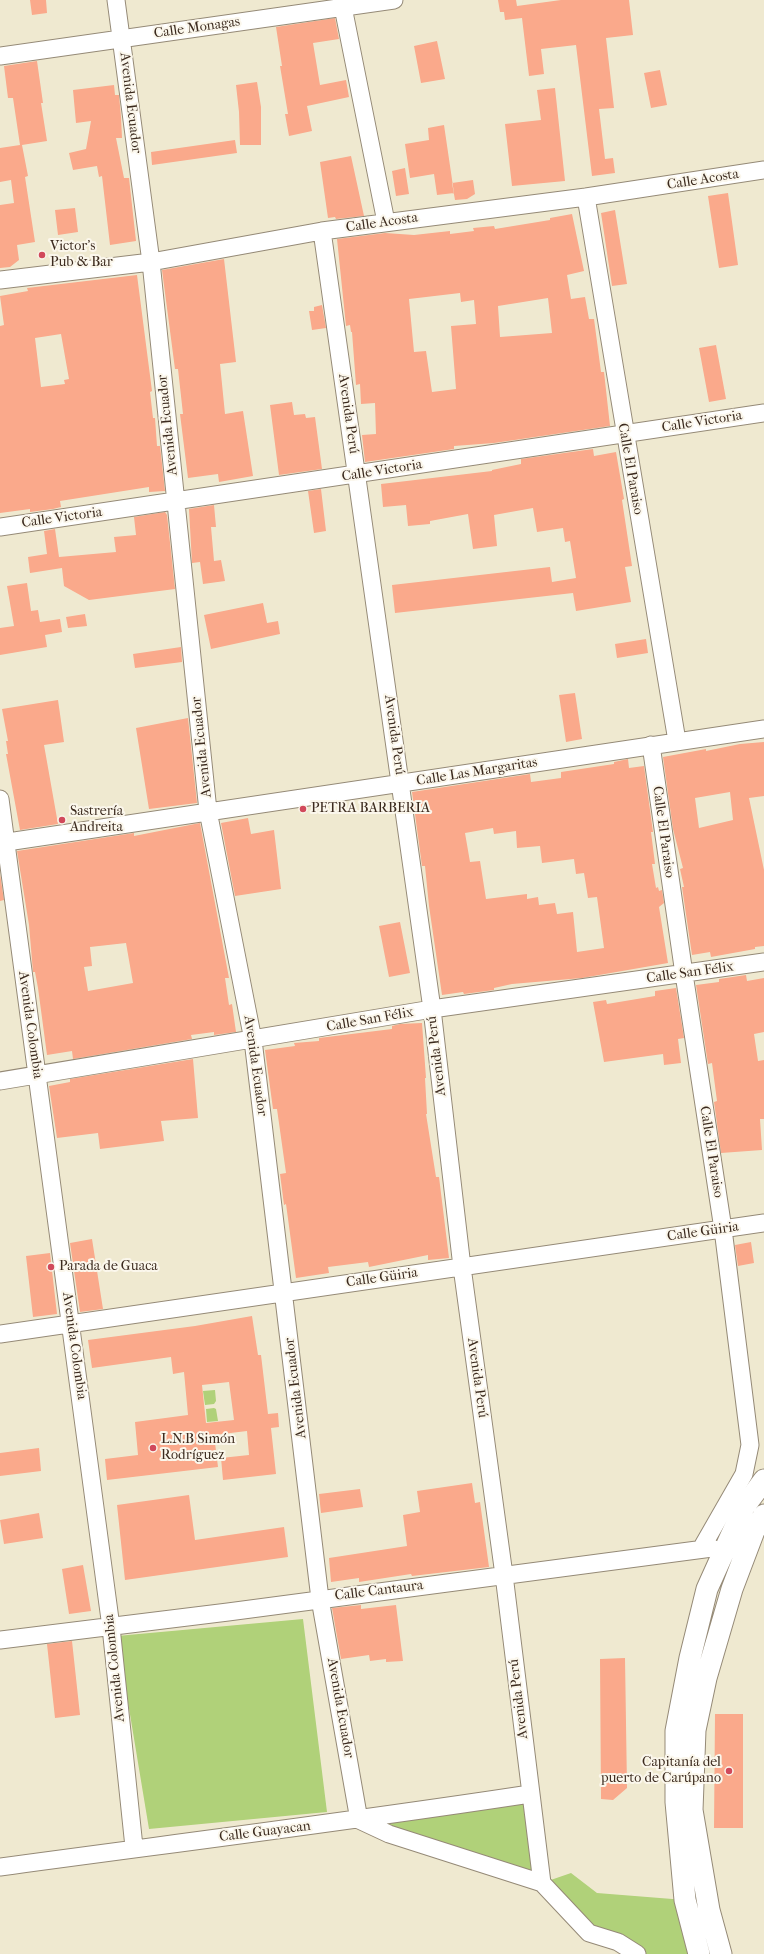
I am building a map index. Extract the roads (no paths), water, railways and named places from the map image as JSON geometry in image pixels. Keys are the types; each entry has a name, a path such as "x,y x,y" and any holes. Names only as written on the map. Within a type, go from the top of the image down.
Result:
{"main road":[{"path":"699,1954 685,1900 676,1802 676,1732 690,1658 707,1589 744,1507 764,1480"},
{"path":"721,1954 709,1910 692,1810 695,1730 706,1678 732,1589 759,1523"}],"street":[{"name":"Avenida Ecuador","path":"116,0 151,262 208,811 253,1040 320,1599 359,1820"},
{"name":"Calle Monagas","path":"0,56 122,39 322,5 343,7 394,0"},
{"path":"343,7 386,222"},
{"name":"Calle Acosta","path":"0,280 151,262 322,231 586,197 764,170"},
{"name":"Calle El Paraiso","path":"586,197 624,434 677,741"},
{"name":"Avenida Perú","path":"322,231 432,1009 462,1267 504,1575 542,1883"},
{"name":"Calle Victoria","path":"0,527 764,413"},
{"name":"Calle Las Margaritas","path":"2,843 208,811 284,802 677,741 764,730"},
{"name":"Calle El Paraiso","path":"651,745 684,974 724,1229 750,1445 744,1474 701,1549"},
{"name":"Avenida Colombia","path":"0,799 2,843 37,1076 111,1627 134,1847"},
{"name":"Calle San Félix","path":"0,1081 432,1009 764,962"},
{"name":"Calle Güiria","path":"0,1334 764,1223"},
{"name":"Calle Cantaura","path":"0,1640 111,1627 726,1546 759,1523"},
{"name":"Calle Guayacan","path":"0,1867 134,1847 359,1820 530,1794"},
{"path":"359,1820 389,1834 542,1883 589,1933 618,1942 637,1954"}],"place":[{"name":"Victor's Pub & Bar","path":"42,255"},
{"name":"PETRA BARBERIA","path":"303,809"},
{"name":"Sastrería Andreita","path":"62,820"},
{"name":"Parada de Guaca","path":"51,1267"},
{"name":"L.N.B Simón Rodríguez","path":"153,1448"},
{"name":"Capitanía del puerto de Carúpano","path":"729,1771"}]}
